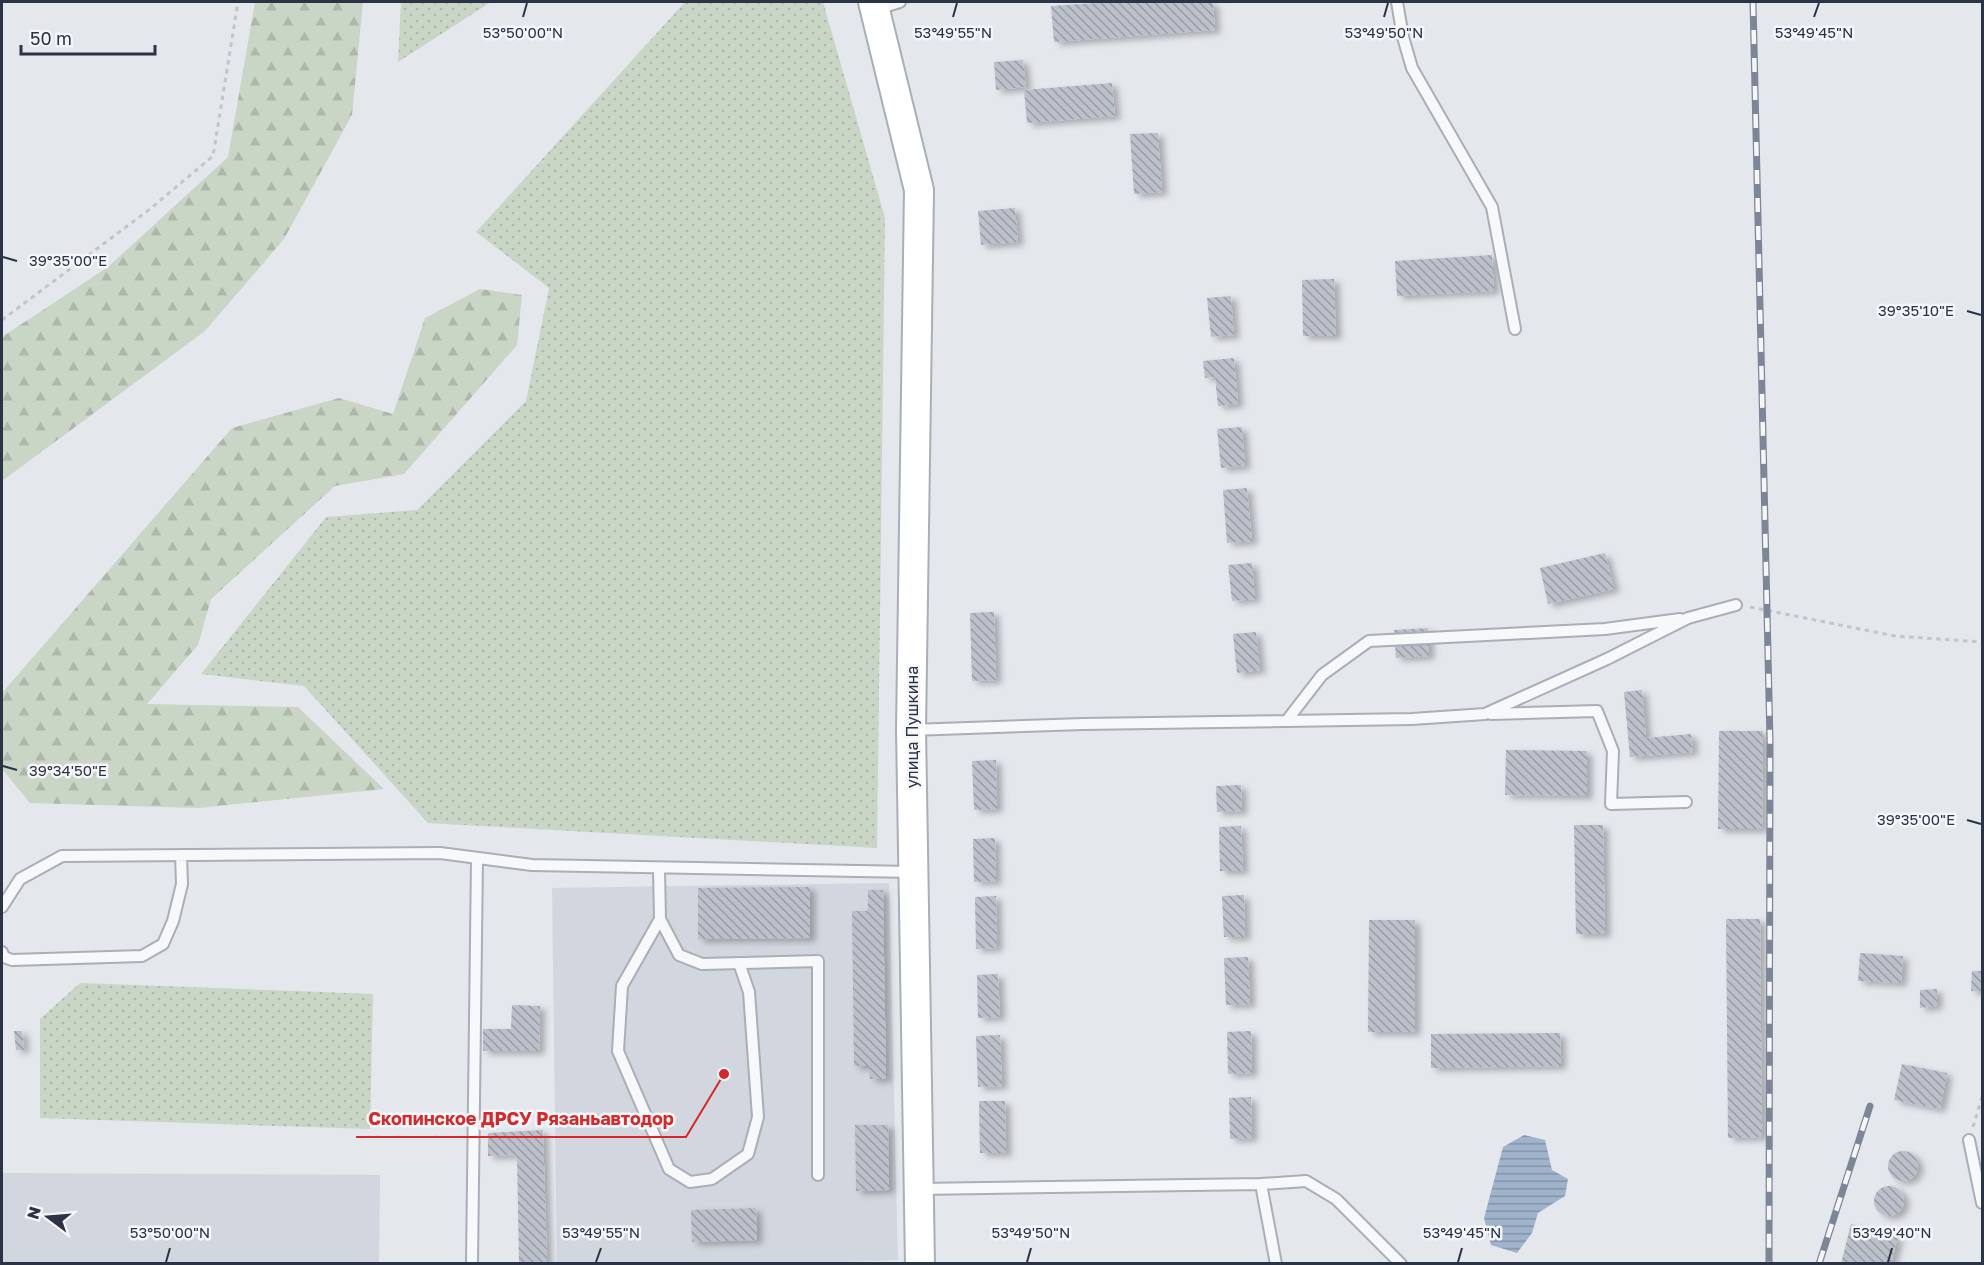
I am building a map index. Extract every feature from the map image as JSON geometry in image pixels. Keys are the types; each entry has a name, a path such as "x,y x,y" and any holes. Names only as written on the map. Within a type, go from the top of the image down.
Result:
{"main road":[{"name":"улица Пушкина","path":"883,4 919,190 911,730 920,1263"}],"lane":[{"path":"1398,2 1403,37 1412,68 1492,207 1515,329"},
{"path":"1288,719 1322,675 1369,640 1605,629 1688,618 1736,604"},
{"path":"1485,714 1607,659 1688,618"},
{"path":"911,730 1288,719 1412,719 1485,714 1597,711 1612,751 1611,804 1686,802"},
{"path":"2,907 20,879 62,856 440,853 532,866 913,872"},
{"path":"2,952 4,957 12,960 142,956 163,944 173,921 182,884 181,855"},
{"path":"472,1263 477,858"},
{"path":"659,869 660,919 679,955 702,964 818,961 818,1175"},
{"path":"660,919 622,986 618,1051 669,1169 690,1182 712,1179 748,1154 759,1117 749,992 739,963"},
{"path":"1969,1140 1983,1203"},
{"path":"919,1189 1261,1184 1306,1181 1336,1199 1401,1263"},
{"path":"1261,1184 1276,1263"}],"path":[{"path":"2,320 150,209 213,156 238,2"},
{"path":"1736,604 1895,636 1983,642"},
{"path":"1969,1140 1983,1097"}],"shaded area":[{"path":"889,883 898,1260 795,1264 557,1263 552,888"},
{"path":"2,1173 380,1175 379,1263 2,1263"}],"green space":[{"path":"255,2 363,2 352,115 284,239 205,331 2,481 2,337 108,267 228,157"},
{"path":"401,2 491,2 398,62"},
{"path":"685,2 823,2 885,218 877,848 428,823 304,686 201,674 326,517 417,510 526,401 549,288 476,232"},
{"path":"480,289 522,295 517,345 404,474 335,486 211,599 198,645 147,704 298,707 384,789 198,808 30,803 2,769 2,693 232,428 339,398 393,414 425,318"},
{"path":"80,983 373,994 370,1129 40,1118 40,1019"}],"water":[{"path":"1524,1135 1545,1140 1552,1170 1568,1179 1565,1196 1538,1213 1532,1233 1517,1253 1491,1245 1484,1218 1503,1147"}],"building":[{"path":"1112,2 1213,2 1215,30 1054,42 1051,6"},
{"path":"1023,60 1026,87 996,90 994,62"},
{"path":"1112,83 1115,116 1027,123 1024,90"},
{"path":"1158,133 1162,192 1134,194 1130,134"},
{"path":"1015,208 1018,242 981,245 978,211"},
{"path":"1492,255 1494,291 1397,296 1395,261"},
{"path":"1334,279 1336,336 1303,336 1302,280"},
{"path":"1231,296 1234,335 1211,337 1207,298"},
{"path":"1234,358 1238,404 1218,406 1215,377 1205,378 1203,361"},
{"path":"1242,427 1245,466 1221,468 1217,429"},
{"path":"1247,488 1252,541 1227,543 1223,490"},
{"path":"1605,553 1614,589 1548,604 1540,568"},
{"path":"1252,563 1255,599 1232,601 1228,565"},
{"path":"994,612 996,680 972,681 970,613"},
{"path":"1428,628 1429,656 1396,658 1394,630"},
{"path":"1256,632 1260,670 1237,673 1233,634"},
{"path":"1642,690 1646,738 1691,734 1693,752 1630,757 1624,692"},
{"path":"1719,731 1763,731 1762,829 1718,829"},
{"path":"1506,750 1587,751 1587,796 1505,795"},
{"path":"996,760 997,809 974,810 972,761"},
{"path":"1241,785 1242,811 1217,812 1216,786"},
{"path":"1574,825 1603,825 1605,934 1576,934"},
{"path":"1241,826 1243,871 1220,871 1219,827"},
{"path":"995,838 996,881 974,882 973,839"},
{"path":"810,887 810,938 698,939 698,888"},
{"path":"868,890 883,890 886,1079 870,1079 869,1066 854,1066 852,911 868,911"},
{"path":"1244,895 1245,937 1224,937 1222,896"},
{"path":"996,896 997,948 976,949 975,897"},
{"path":"1726,919 1760,919 1762,1137 1728,1138"},
{"path":"1369,920 1415,920 1415,1032 1368,1032"},
{"path":"1860,953 1903,956 1901,983 1858,981"},
{"path":"1248,957 1250,1004 1226,1005 1224,958"},
{"path":"1972,971 1982,971 1982,992 1971,991"},
{"path":"998,974 1000,1017 978,1018 977,975"},
{"path":"1937,989 1937,1006 1920,1008 1920,990"},
{"path":"512,1005 540,1006 539,1051 483,1051 483,1029 511,1029"},
{"path":"14,1031 22,1031 24,1050 16,1050"},
{"path":"1251,1031 1252,1073 1228,1074 1227,1032"},
{"path":"1560,1033 1561,1066 1431,1068 1431,1034"},
{"path":"1000,1035 1002,1086 978,1087 976,1036"},
{"path":"1902,1064 1947,1073 1940,1109 1894,1100"},
{"path":"1251,1097 1252,1138 1230,1139 1229,1098"},
{"path":"979,1101 1005,1101 1006,1153 980,1153"},
{"path":"855,1125 888,1125 889,1190 856,1191"},
{"path":"543,1130 547,1264 519,1264 517,1155 488,1156 488,1133"},
{"path":"1903,1151 1909,1152 1917,1160 1917,1172 1909,1180 1903,1181 1897,1180 1889,1172 1888,1166 1889,1160 1897,1152"},
{"path":"1889,1186 1900,1190 1904,1201 1900,1212 1889,1216 1878,1212 1874,1201 1878,1190"},
{"path":"756,1208 757,1240 692,1242 691,1210"},
{"path":"1851,1224 1898,1237 1891,1264 1841,1264"}],"railway":[{"path":"1753,2 1770,741 1769,1264"},
{"path":"1819,1264 1870,1106"}],"place":[{"name":"Скопинское ДРСУ Рязаньавтодор","path":"724,1074"}]}
